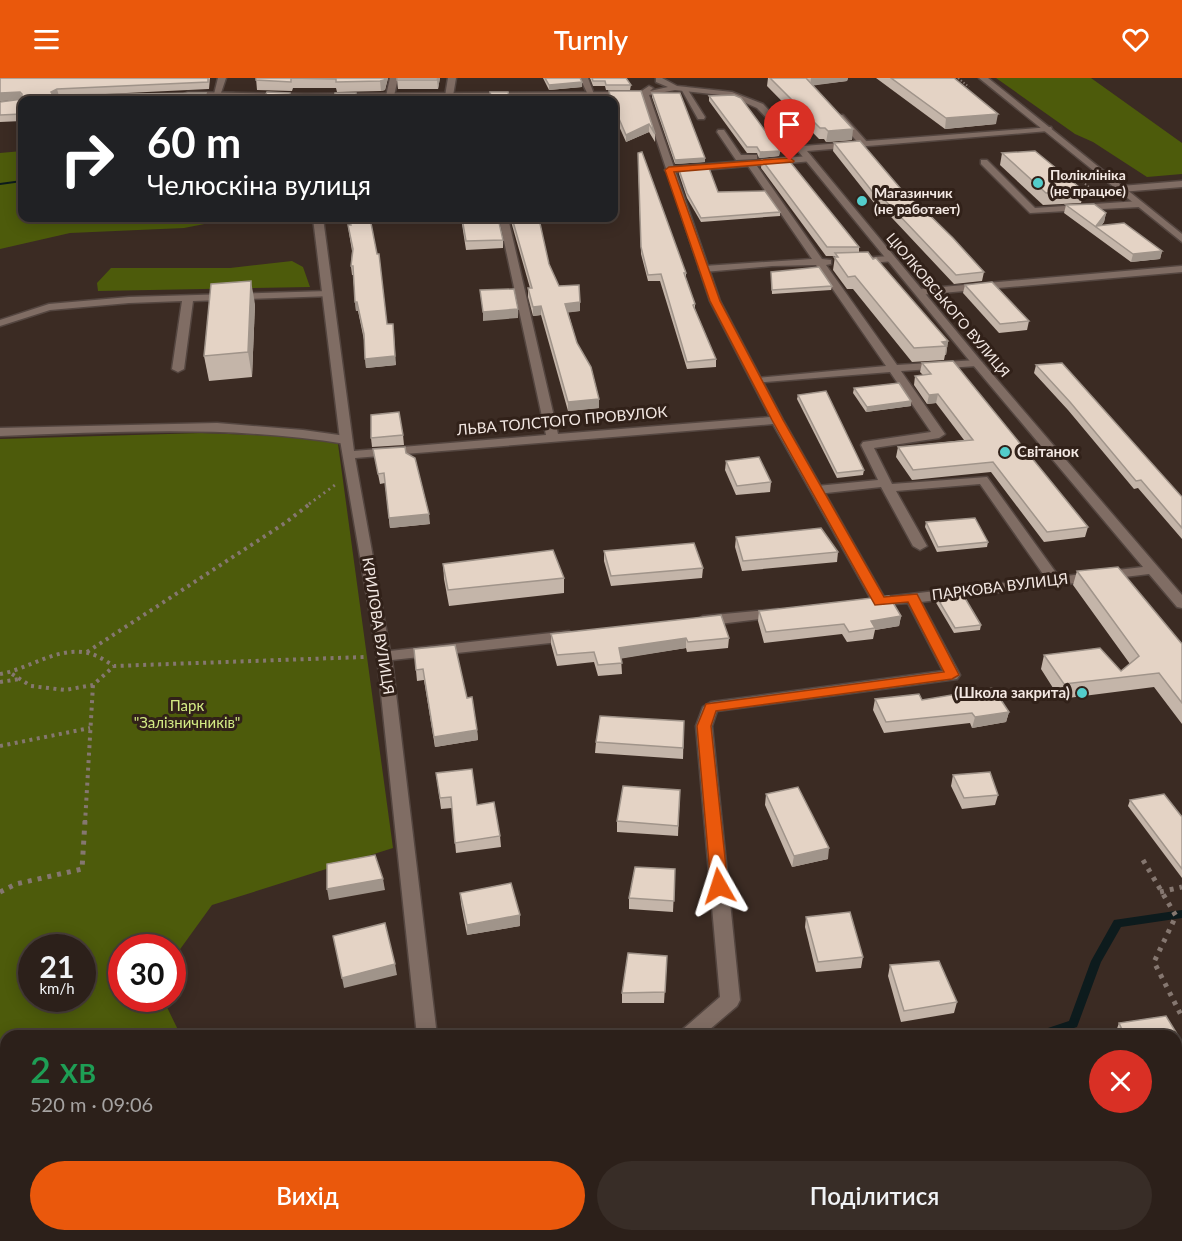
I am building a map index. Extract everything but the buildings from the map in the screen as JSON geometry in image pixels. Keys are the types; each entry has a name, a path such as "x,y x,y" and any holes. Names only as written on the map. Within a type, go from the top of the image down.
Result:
{"street":[{"path":"217,93 222,78"},
{"path":"394,78 390,96 448,96 452,78"},
{"path":"584,78 592,95"},
{"path":"983,78 1182,239"},
{"path":"658,79 644,91 715,301 777,420 880,602"},
{"name":"ЦІОЛКОВСЬКОГО ВУЛИЦЯ","path":"658,79 679,89 732,94 760,106 805,154 977,363 1182,604"},
{"path":"553,96 645,94 679,89 701,117"},
{"path":"177,96 217,93 231,95"},
{"path":"204,96 256,96"},
{"path":"837,113 864,144"},
{"path":"669,170 751,164 864,144 1048,129"},
{"path":"721,132 739,158 805,154"},
{"path":"984,162 1033,211 1139,204"},
{"path":"751,164 939,434 867,445 886,486 920,546"},
{"path":"1121,189 1182,184"},
{"name":"КРИЛОВА ВУЛИЦЯ","path":"319,222 347,448 384,656 427,1030"},
{"path":"504,222 553,439"},
{"path":"704,269 772,263 891,259"},
{"path":"919,292 1182,269"},
{"path":"0,324 49,307 129,300 328,294"},
{"path":"178,369 188,298"},
{"path":"757,381 977,363"},
{"name":"ЛЬВА ТОЛСТОГО ПРОВУЛОК","path":"0,432 211,427 306,432 347,448 553,439 777,420"},
{"path":"817,490 983,480 1055,581"},
{"name":"ПАРКОВА ВУЛИЦЯ","path":"856,604 1151,570"},
{"path":"696,1030 730,1000 704,726 711,707 952,675 912,597"},
{"path":"691,623 798,611"},
{"path":"384,656 585,634"}],"path":[{"path":"0,674 11,673 54,654 87,652 223,561 285,523 352,472"},
{"path":"87,652 114,666 384,656"},
{"path":"11,673 31,686 65,690 93,685 114,666"},
{"path":"0,682 21,679"},
{"path":"0,892 16,884 82,869 93,685"},
{"path":"0,746 90,728"},
{"path":"1143,860 1176,916 1154,962 1182,1017"},
{"path":"1160,892 1182,887"}],"green space":[{"path":"996,78 1091,78 1182,143 1182,174 1147,177 1093,142 1075,134"},
{"path":"18,151 18,222 215,222 184,228 70,233 0,249 0,153"},
{"path":"292,261 303,267 310,287 98,291 97,283 111,268 230,268"},
{"name":"Парк \"Залізничників\"","path":"201,433 308,437 338,444 393,848 212,905 186,941 186,934 108,934 108,1012 169,1012 178,1030 0,1030 0,439"}],"waterway":[{"path":"0,184 18,182"},
{"path":"1055,1030 1073,1024 1096,961 1118,923 1182,914"}],"place":[{"name":"Поліклініка (не працює)","path":"1038,183"},
{"name":"Магазинчик (не работает)","path":"862,201"},
{"name":"Світанок","path":"1005,452"},
{"name":"(Школа закрита)","path":"1082,693"}],"route":[{"path":"719,886 704,726 711,707 952,675 912,597 880,602 777,420 715,301 669,170 790,161"}]}
